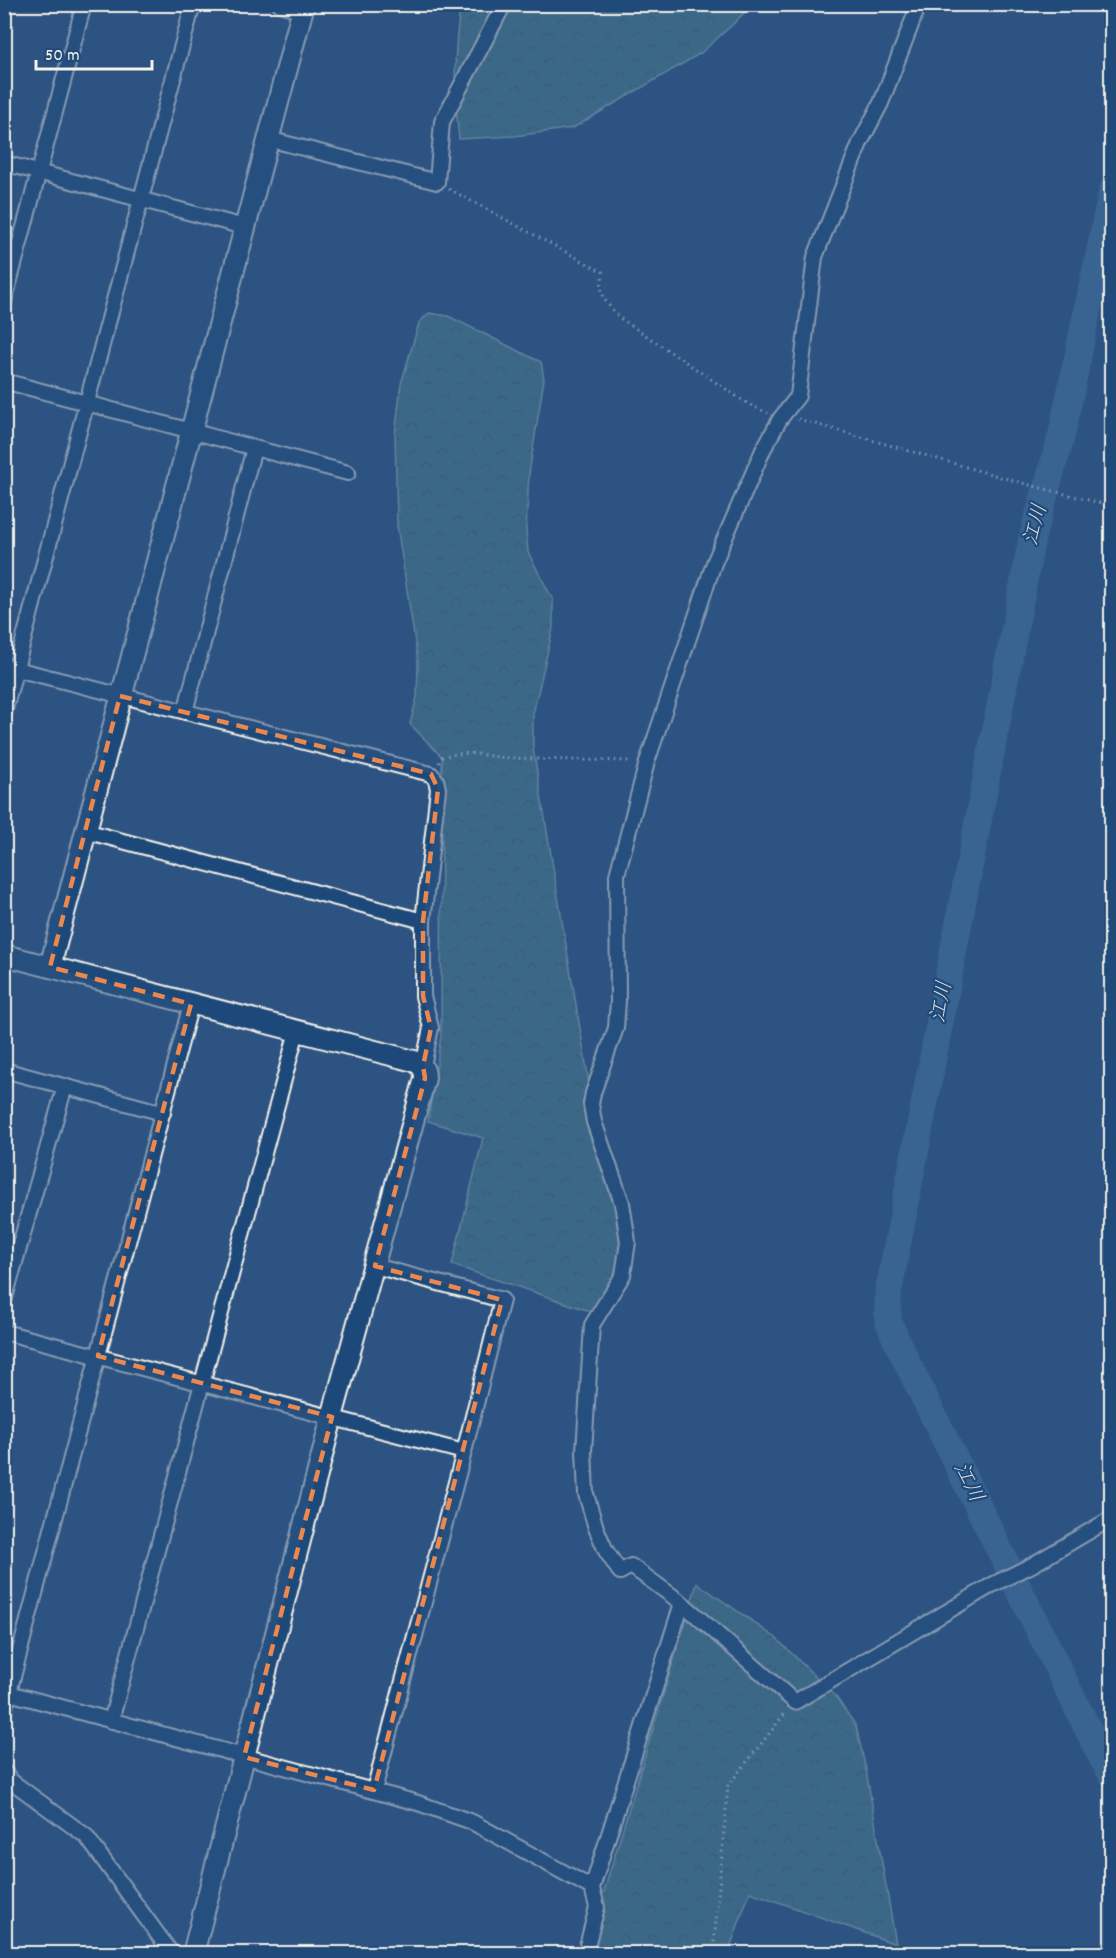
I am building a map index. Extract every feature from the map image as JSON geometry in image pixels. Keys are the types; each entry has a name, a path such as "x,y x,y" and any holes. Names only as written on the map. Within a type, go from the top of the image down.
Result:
{"street":[{"path":"4,302 84,4"},
{"path":"4,713 10,668 88,403 193,4"},
{"path":"50,967 303,8 280,4"},
{"path":"268,139 437,182 442,122 504,4"},
{"path":"919,4 881,103 860,143 815,257 798,396 781,416 763,450 714,563 647,762 617,875 618,1001 616,1028 591,1104 594,1122 622,1203 628,1242 623,1275 591,1325 585,1462 586,1494 596,1528 610,1558 620,1572 631,1566 682,1603 795,1702 998,1582 1112,1518"},
{"path":"4,163 244,227"},
{"path":"4,381 348,472"},
{"path":"184,712 254,448"},
{"path":"10,668 431,774 438,789 423,921 423,996 431,1028 423,1066 425,1078 332,1417 193,1953"},
{"path":"85,831 423,921"},
{"path":"4,956 414,1061 423,1066"},
{"path":"4,1711 191,1004"},
{"path":"111,1721 297,1031"},
{"path":"4,1070 163,1113"},
{"path":"4,1301 65,1086"},
{"path":"374,1790 502,1300 375,1266"},
{"path":"4,1332 464,1452"},
{"path":"585,1953 597,1907 592,1888 682,1603"},
{"path":"9,1694 418,1803 472,1822 592,1888"},
{"path":"4,1772 11,1781 86,1836 172,1953"}],"path":[{"path":"437,182 603,272 600,290 606,303 620,318 748,404 781,416 1112,506"},
{"path":"431,774 442,757 462,753 507,758 647,762"},
{"path":"712,1953 728,1785 795,1702"}],"highlighted area":[{"path":"120,696 431,774 438,789 423,921 423,996 431,1028 423,1066 425,1078 375,1266 502,1300 374,1790 244,1757 332,1417 98,1356 191,1004 50,967"}],"green space":[{"path":"461,5 752,5 701,53 573,128 515,136 459,139 455,71"},
{"path":"429,313 448,316 541,362 544,379 529,474 526,530 528,552 553,600 553,628 533,714 533,748 589,1082 628,1242 599,1314 452,1265 483,1138 428,1121 441,1036 442,757 410,724 417,697 418,662 397,525 395,435 401,384 419,323"},
{"path":"697,1583 776,1638 836,1697 856,1726 866,1770 896,1944 750,1892 728,1953 585,1954"}],"waterway":[{"name":"江川","path":"1112,191 1061,438 1032,538 888,1294 888,1320 898,1344 1103,1760 1112,1774"}]}
